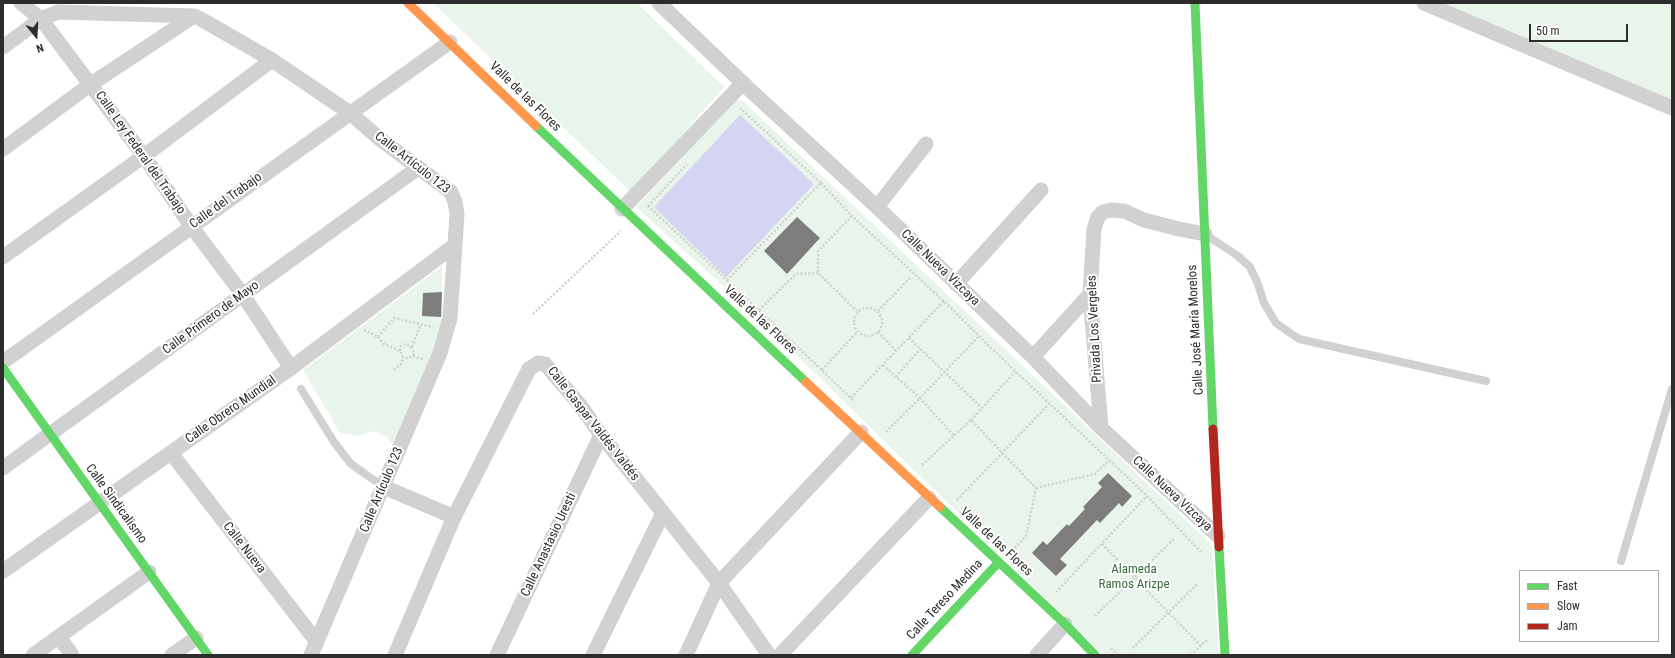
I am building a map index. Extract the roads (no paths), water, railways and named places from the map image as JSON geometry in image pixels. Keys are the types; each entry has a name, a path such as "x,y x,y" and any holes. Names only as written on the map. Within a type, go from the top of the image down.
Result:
{"street":[{"path":"21,3 41,19"},
{"name":"Valle de las Flores","path":"408,3 633,220 861,432 1095,655"},
{"name":"Calle Nueva Vizcaya","path":"659,3 877,207 1033,357 1101,428 1218,536"},
{"name":"Calle José María Morelos","path":"1195,3 1218,536 1225,655"},
{"path":"1424,3 1672,108"},
{"name":"Calle Artículo 123","path":"3,47 41,19 58,12 194,16 272,60 350,113 450,192 455,202 457,214 450,318 440,353 314,649"},
{"path":"3,149 91,84 194,16"},
{"name":"Calle Ley Federal del Trabajo","path":"41,19 144,156 191,226 243,295 291,368"},
{"name":"Calle del Trabajo","path":"3,362 450,42"},
{"path":"3,257 144,156 272,60"},
{"path":"622,209 743,83"},
{"path":"877,207 926,144"},
{"name":"Calle Primero de Mayo","path":"3,468 418,168"},
{"path":"956,284 1041,190"},
{"name":"Privada Los Vergeles","path":"1101,428 1090,294 1094,229 1098,217 1104,212 1111,210 1124,211 1144,220 1179,230 1205,234"},
{"name":"Calle Obrero Mundial","path":"3,572 291,368 455,245"},
{"path":"1033,357 1090,294"},
{"name":"Calle Gaspar Valdés Valdés","path":"395,655 454,517 529,369 538,363 545,364 580,405 601,435 719,583 769,655"},
{"name":"Calle Sindicalismo","path":"3,368 208,655"},
{"path":"686,655 719,583 861,432"},
{"name":"Calle Anastasio Uresti","path":"497,655 601,435"},
{"name":"Calle Nueva","path":"171,453 314,649"},
{"path":"384,487 454,517"},
{"path":"780,655 929,498"},
{"path":"593,655 663,513"},
{"name":"Calle Tereso Medina","path":"912,655 998,563"},
{"path":"33,655 149,572"},
{"path":"1037,655 1064,624"},
{"path":"59,637 72,655"},
{"path":"172,655 196,638"}],"lane":[{"path":"1205,234 1222,247 1238,256 1250,267 1258,284 1264,303 1276,323 1299,339 1486,381"},
{"path":"301,389 334,442 351,464 384,487"},
{"path":"1621,561 1672,390"}],"water":[{"path":"740,115 814,184 726,277 654,207"}],"park label":[{"name":"Alameda Ramos Arizpe","path":"1134,578"}]}
